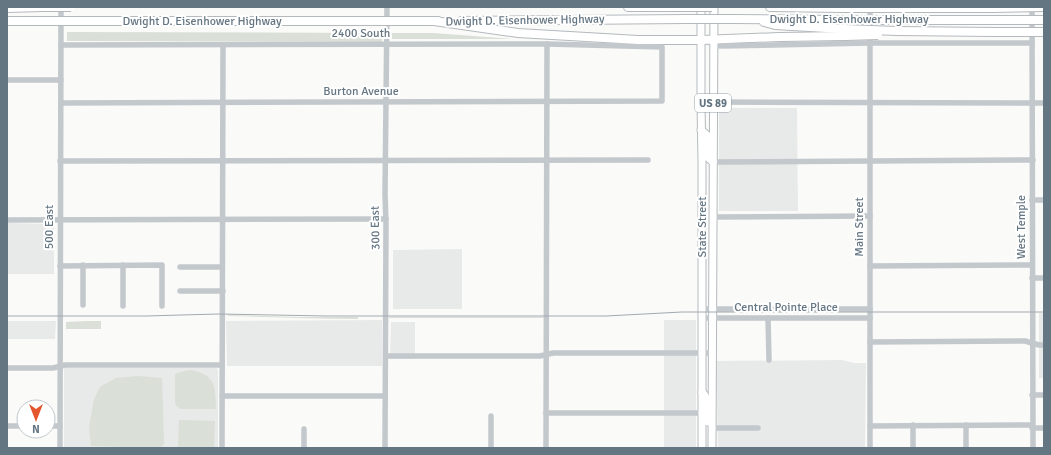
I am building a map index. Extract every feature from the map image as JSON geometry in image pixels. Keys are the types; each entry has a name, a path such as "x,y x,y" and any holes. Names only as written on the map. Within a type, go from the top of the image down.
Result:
{"highway":[{"path":"7,8 71,7"},
{"path":"628,7 713,7"},
{"name":"Dwight D. Eisenhower Highway","path":"770,7 1044,8"},
{"name":"Dwight D. Eisenhower Highway","path":"7,23 25,21 434,21 686,19 1044,20"},
{"path":"755,19 775,25 844,32 1044,32"},
{"path":"434,21 518,33 638,40 701,40 714,42 844,32"}],"main road":[{"name":"State Street","path":"701,7 702,448"},
{"name":"State Street","path":"712,448 713,7"},
{"path":"701,130 707,135 707,157 713,162"},
{"path":"702,161 708,167 709,181 713,183"},
{"path":"702,392 706,395 708,424 712,428"}],"street":[{"name":"500 East","path":"60,448 61,7"},
{"name":"300 East","path":"385,448 387,7"},
{"name":"Main Street","path":"870,7 870,448"},
{"name":"West Temple","path":"1032,7 1032,448"},
{"path":"714,42 1032,43"},
{"name":"2400 South","path":"61,45 547,44 662,47 662,101"},
{"path":"546,448 547,44"},
{"path":"222,448 223,45"},
{"path":"7,80 61,80"},
{"name":"Burton Avenue","path":"61,103 662,101"},
{"path":"713,102 1044,103"},
{"path":"60,162 648,160"},
{"path":"713,162 1033,160"},
{"path":"1032,200 1044,200"},
{"path":"713,217 870,216"},
{"path":"7,220 386,219"},
{"path":"123,265 123,306"},
{"path":"60,266 162,265 162,306"},
{"path":"83,266 83,305"},
{"path":"870,266 1032,266"},
{"path":"180,268 222,267"},
{"path":"1032,278 1044,278"},
{"path":"180,291 222,291"},
{"name":"Central Pointe Place","path":"702,309 870,309"},
{"name":"Central Pointe Place","path":"702,318 870,318"},
{"path":"768,318 769,360"},
{"path":"870,342 1025,341 1044,345"},
{"path":"386,356 540,356 565,352 712,353"},
{"path":"7,368 53,368 65,365 222,365"},
{"path":"1032,395 1044,395"},
{"path":"222,396 385,396"},
{"path":"546,413 702,413"},
{"path":"491,416 491,448"},
{"path":"870,426 966,425 1044,428"},
{"path":"966,425 966,448"},
{"path":"912,426 913,448"},
{"path":"712,428 758,428"},
{"path":"304,430 304,448"}],"shaded area":[{"path":"67,32 382,33 382,42 67,41"},
{"path":"392,33 433,33 513,39 392,39"},
{"path":"719,108 797,108 798,211 719,211"},
{"path":"7,223 54,224 54,274 7,274"},
{"path":"462,249 462,309 393,309 393,250"},
{"path":"1039,313 1044,313 1044,378 1039,378"},
{"path":"228,316 358,317 358,319"},
{"path":"543,317 544,318 389,318"},
{"path":"382,320 382,366 227,366 226,321"},
{"path":"664,320 696,320 696,448 664,448"},
{"path":"7,321 56,321 55,339 7,339"},
{"path":"101,321 101,329 66,329 66,322"},
{"path":"391,322 415,322 415,359 390,359"},
{"path":"842,360 854,363 866,363 865,448 718,448 716,361"},
{"path":"64,368 217,368 218,448 64,448"},
{"path":"192,370 200,372 210,379 215,389 216,409 180,409 175,404 175,374"},
{"path":"138,376 162,378 164,444 160,448 91,446 89,427 94,399 100,387 116,378"},
{"path":"179,420 215,421 214,448 178,448"}],"tram line":[{"path":"7,316 147,316 219,314 326,316 606,316 682,312 1044,312"}]}
